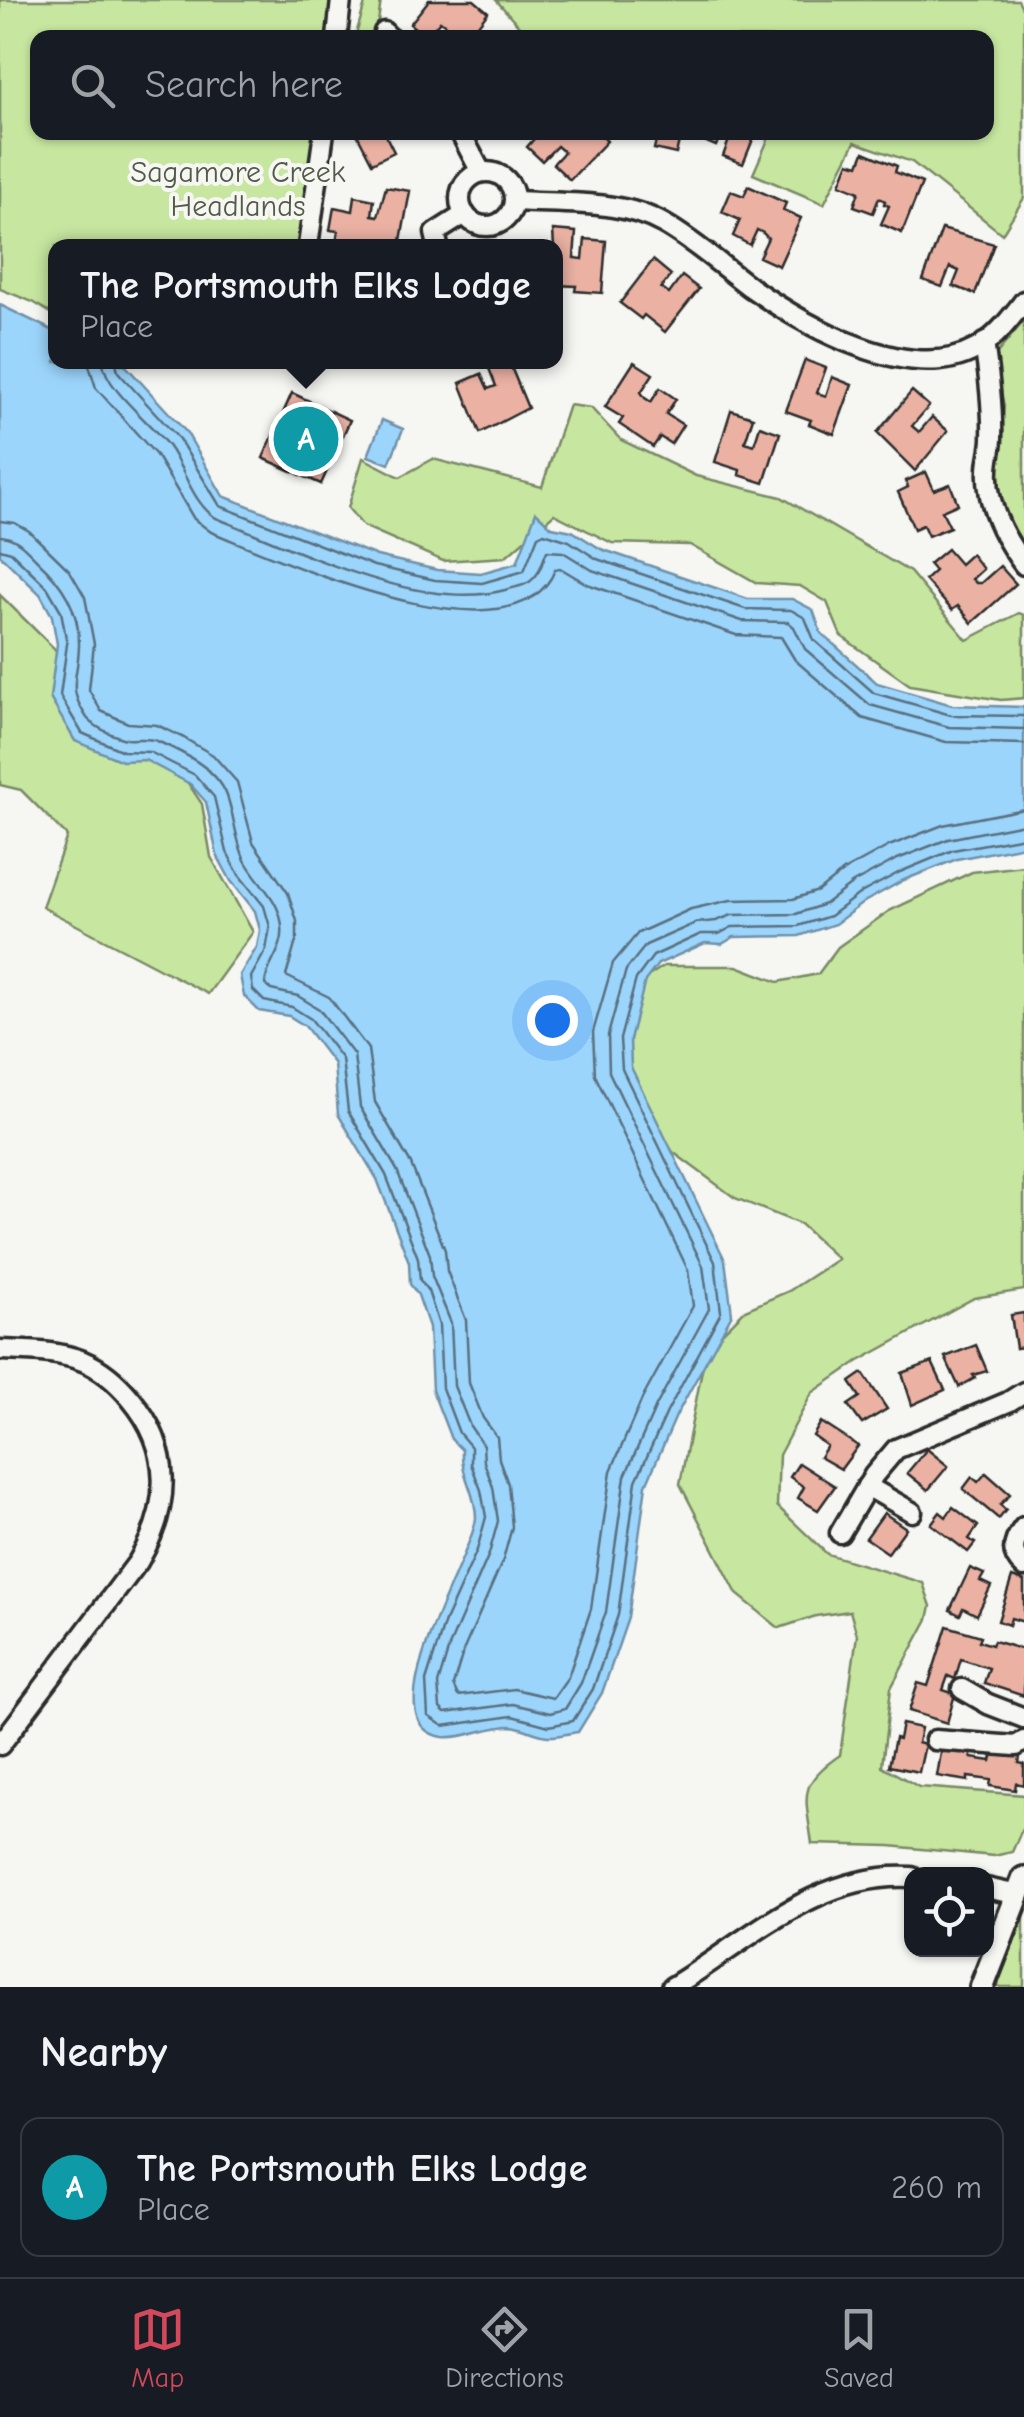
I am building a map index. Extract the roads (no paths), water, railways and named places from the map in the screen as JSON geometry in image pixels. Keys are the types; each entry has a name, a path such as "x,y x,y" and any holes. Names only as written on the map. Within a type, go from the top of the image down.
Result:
{"main road":[{"path":"982,1987 1021,1887"}],"street":[{"path":"338,30 341,0"},
{"path":"309,239 323,140"},
{"path":"464,140 481,172"},
{"path":"481,172 500,174 508,181 515,201 512,211 496,225 473,222 460,203 461,191 472,176 481,172"},
{"path":"515,201 637,211 664,224 755,290 822,330 872,350 918,360 961,354 984,343 1024,301"},
{"path":"436,239 435,233 464,214"},
{"path":"984,343 991,399 992,442 987,472 1002,534 1024,564"},
{"path":"0,1350 47,1352 81,1360 120,1386 147,1419 156,1437 165,1488 154,1532 138,1562 0,1745"},
{"path":"840,1533 867,1486 896,1449 1024,1392"},
{"path":"867,1486 912,1512"},
{"path":"1024,1527 1014,1550 1024,1567"},
{"path":"962,1689 1024,1718"},
{"path":"934,1740 1016,1746 1024,1741"},
{"path":"672,1987 821,1893 872,1878 904,1877"},
{"path":"994,1888 1021,1887"}],"water":[{"path":"0,305 48,328 48,369 129,369 187,433 223,496 377,556 437,570 481,573 517,563 536,512 552,527 572,531 601,549 748,599 792,599 813,610 821,633 877,683 952,705 1024,707 1024,846 957,859 904,880 835,924 799,936 734,937 722,944 705,943 658,964 645,981 630,1040 631,1067 725,1260 732,1314 676,1416 646,1485 628,1618 602,1693 578,1732 548,1736 511,1726 443,1737 422,1726 415,1703 418,1672 476,1517 462,1450 451,1439 432,1390 429,1327 410,1284 409,1262 377,1179 338,1114 334,1064 305,1026 289,1016 259,1011 244,996 240,975 257,947 260,930 255,911 231,881 217,855 206,802 190,784 145,760 122,761 75,741 50,698 57,644 52,616 40,594 0,555"},
{"path":"382,420 403,429 389,464 368,456"}],"place":[{"name":"The Portsmouth Elks Lodge","path":"306,439"}],"park label":[{"name":"Sagamore Creek Headlands","path":"238,189"}]}
